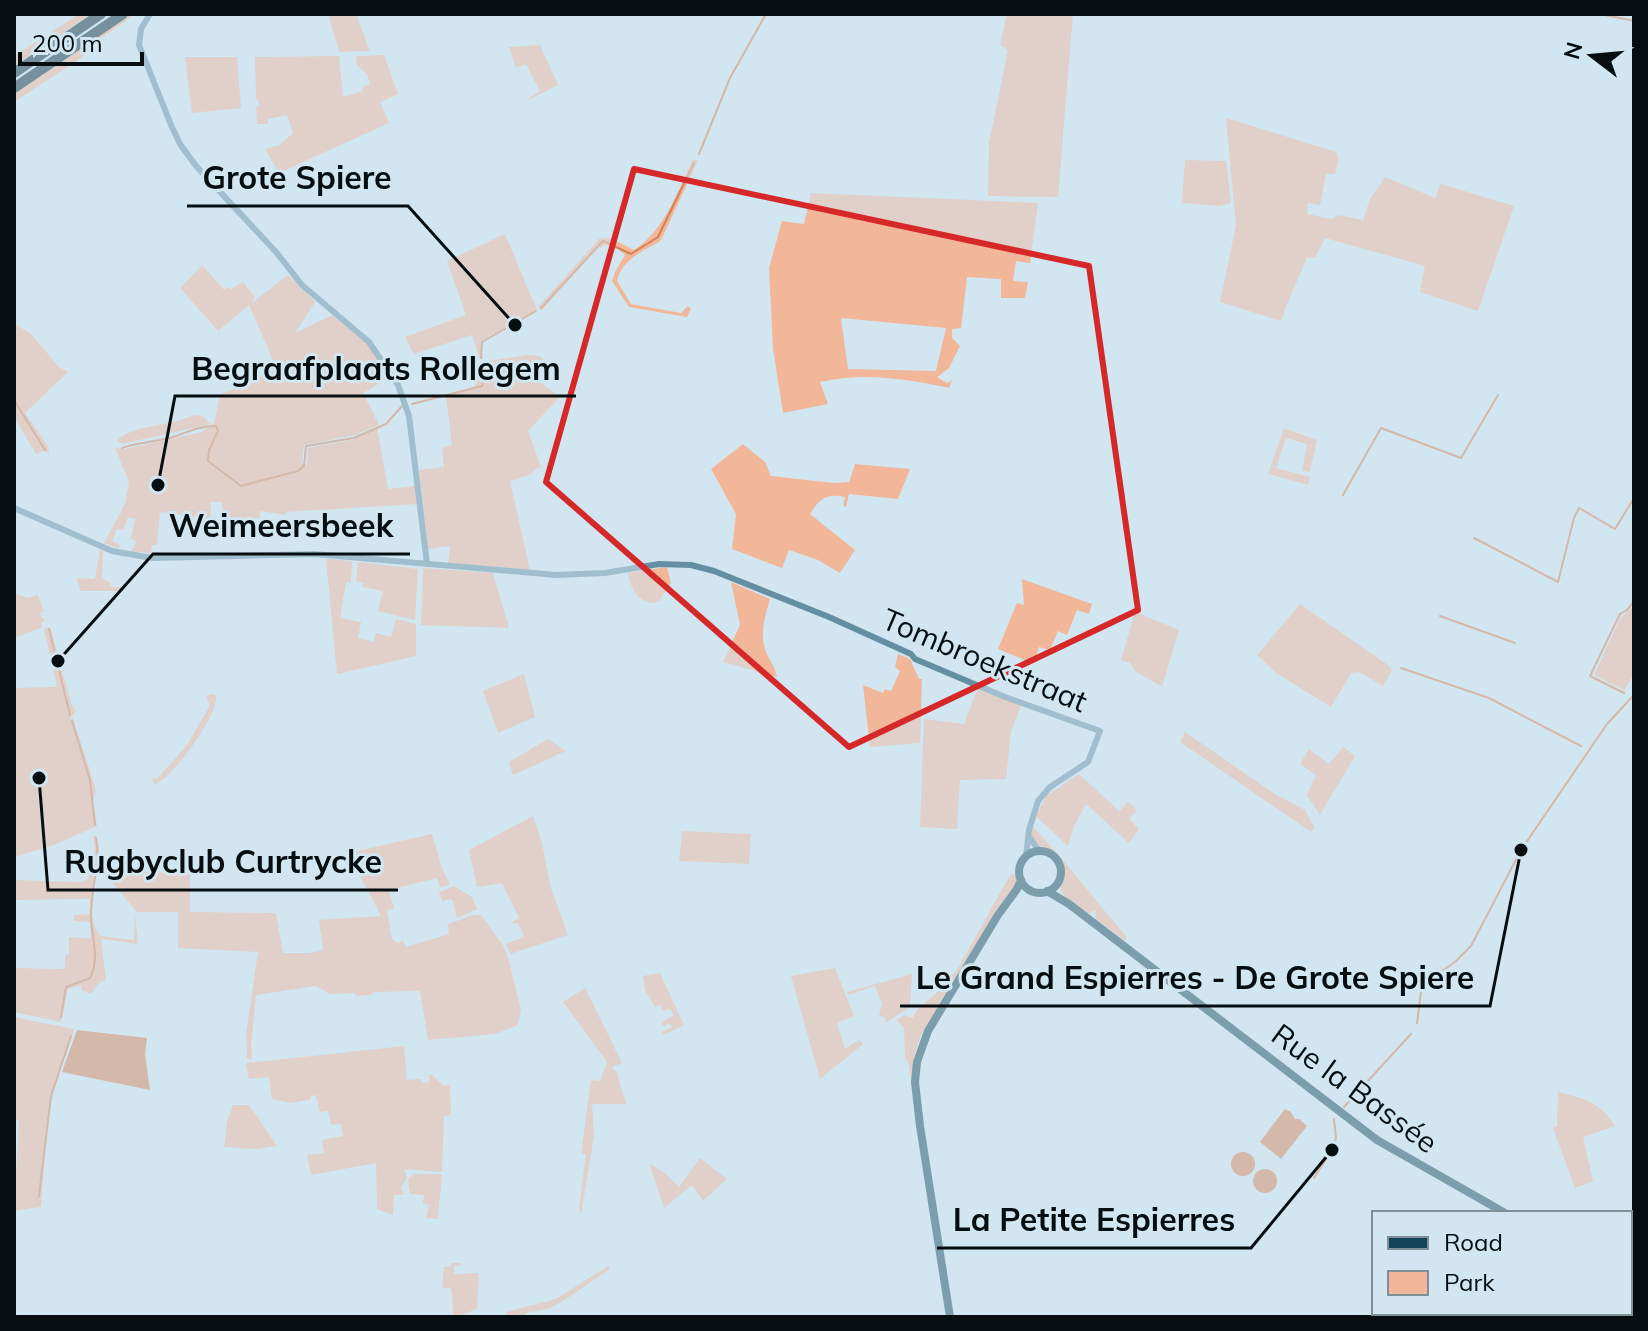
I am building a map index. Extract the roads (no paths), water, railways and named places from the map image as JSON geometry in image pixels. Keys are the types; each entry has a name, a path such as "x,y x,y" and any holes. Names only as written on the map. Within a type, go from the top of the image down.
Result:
{"highway":[{"path":"14,73 101,14"},
{"path":"14,88 123,14"}],"main road":[{"path":"950,1317 920,1126 915,1082 917,1062 928,1031 1021,880 1021,863 1026,856 1039,851 1051,854 1058,861 1058,882 1047,891 1031,890 1009,902"},
{"path":"1021,880 1031,890"},
{"name":"Rue la Bassée","path":"1058,882 1061,894 1069,904"},
{"name":"Rue la Bassée","path":"1047,891 1069,904 1377,1140 1501,1211"}],"street":[{"path":"150,14 140,35 140,50 180,144 302,285 369,342 398,385 409,416 427,564"},
{"name":"Tombroekstraat","path":"14,508 112,551 146,557 314,554 561,575 605,573 664,564 714,571 820,614 1005,697 1100,731 1088,762 1050,787 1040,798 1028,835"},
{"path":"1028,835 1039,851"},
{"path":"1026,856 1028,835"}],"waterway":[{"path":"699,154 730,78 766,14"},
{"path":"1600,14 1634,21"},
{"path":"541,308 603,241 631,254 658,237 694,163"},
{"path":"481,358 482,342 536,311"},
{"path":"412,404 482,386 481,362"},
{"path":"1343,495 1381,428 1461,458 1498,395"},
{"path":"14,400 45,450"},
{"path":"122,448 216,426 218,431 209,450 208,461 241,486 298,471 304,466 306,446 354,438 386,424 402,406"},
{"path":"1474,538 1558,582 1579,508 1615,529 1634,498"},
{"path":"1624,693 1590,676 1620,614 1634,601"},
{"path":"1440,616 1515,643"},
{"path":"49,629 70,715"},
{"path":"1401,668 1489,698 1581,746"},
{"path":"1417,1023 1421,992 1471,946 1521,850 1607,724 1634,695"},
{"path":"72,721 90,780 95,825"},
{"path":"61,1017 66,987 90,978 95,963 91,918 96,838"},
{"path":"1344,1107 1411,1034"},
{"path":"39,1196 51,1096 71,1036"},
{"path":"1314,1178 1332,1150 1336,1138 1334,1119"}],"place":[{"name":"Grote Spiere","path":"515,325"},
{"name":"Begraafplaats Rollegem","path":"158,485"},
{"name":"Weimeersbeek","path":"58,661"},
{"name":"Rugbyclub Curtrycke","path":"39,778"},
{"name":"Le Grand Espierres - De Grote Spiere","path":"1521,850"},
{"name":"La Petite Espierres","path":"1332,1150"}]}
